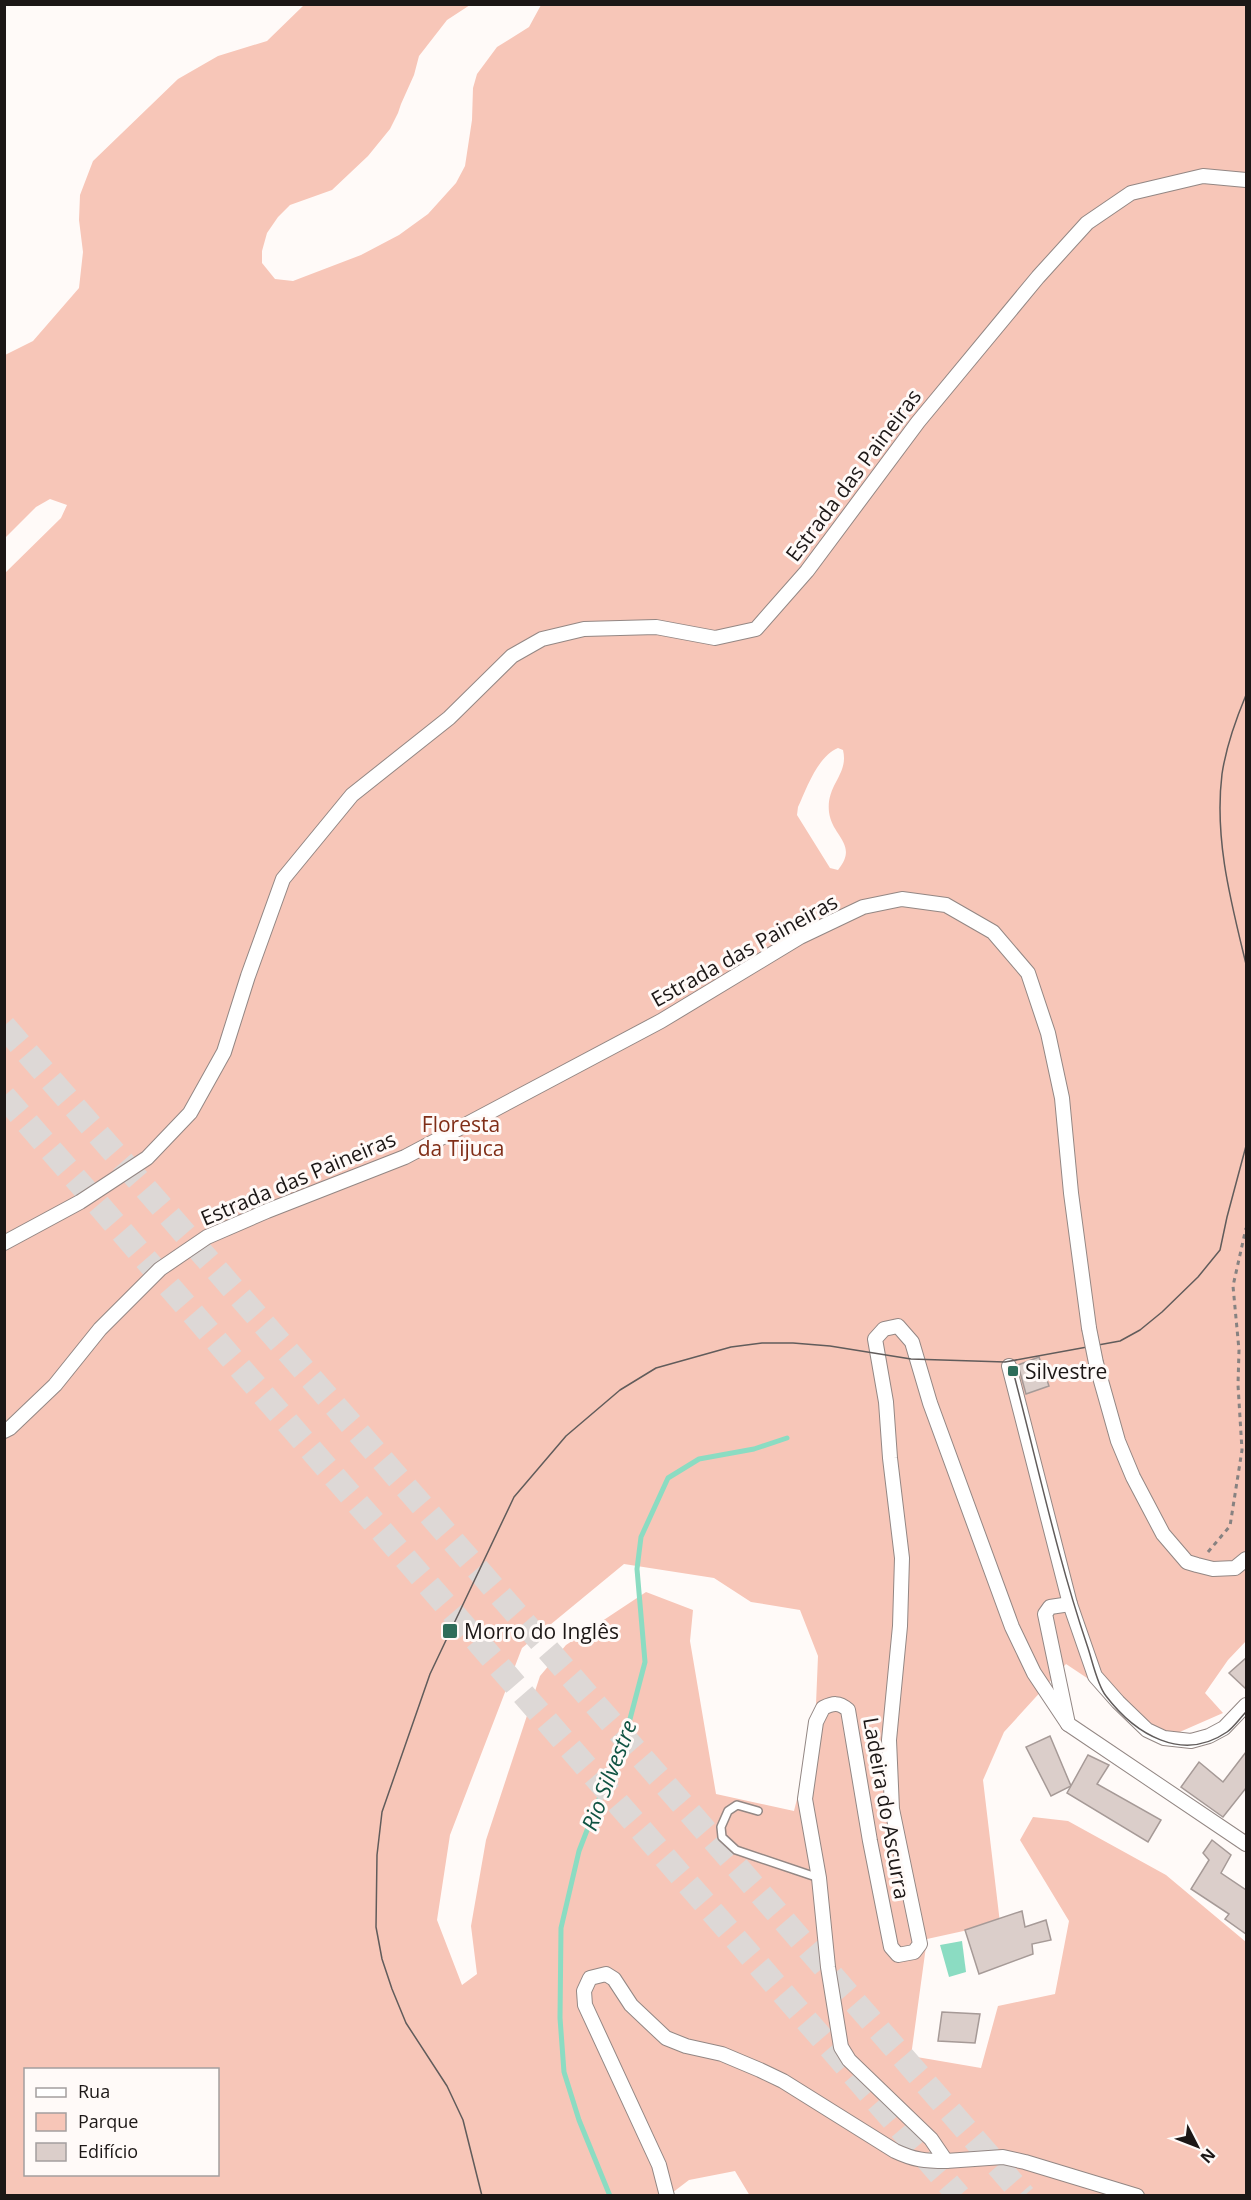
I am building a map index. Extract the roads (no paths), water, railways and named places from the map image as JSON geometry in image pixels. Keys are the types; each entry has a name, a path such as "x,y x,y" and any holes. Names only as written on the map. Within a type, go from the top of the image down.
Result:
{"street":[{"name":"Estrada das Paineiras","path":"4,1243 80,1202 147,1158 190,1113 224,1052 248,976 283,879 352,795 449,718 512,656 542,639 584,629 656,627 715,638 756,629 807,571 918,422 1038,277 1087,223 1131,193 1203,176 1246,180"},
{"name":"Estrada das Paineiras","path":"4,1431 55,1385 100,1329 160,1269 207,1237 405,1157 661,1021 800,937 863,907 902,898 946,904 993,932 1028,973 1048,1033 1062,1098 1071,1193 1089,1328 1096,1363 1118,1441 1133,1477 1163,1534 1187,1562 1214,1569 1235,1568 1246,1559"},
{"name":"Ladeira do Ascurra","path":"946,2161 931,2139 849,2060 841,2047 828,1967 819,1878 805,1799 816,1722 823,1708 831,1703 841,1704 848,1710 891,1947 898,1955 914,1952 920,1944 892,1809 889,1740 900,1626 902,1558 886,1402 875,1339 884,1329 898,1326 912,1342 930,1402 1012,1627 1034,1673 1068,1724"},
{"path":"1009,1366 1070,1604 1095,1676 1147,1730 1164,1738 1191,1741 1200,1738 1224,1728 1246,1705"},
{"path":"1070,1604 1050,1607 1045,1614 1068,1724 1246,1844"},
{"path":"667,2196 659,2165 585,2005 584,1991 590,1978 606,1974 614,1979 631,2005 666,2038 686,2046 723,2054 783,2081 908,2157 919,2161 1003,2157 1137,2196"}],"lane":[{"path":"758,1810 737,1805 728,1810 721,1827 722,1838 736,1851 819,1878"}],"waterway":[{"name":"Rio Silvestre","path":"610,2196 579,2120 564,2072 560,2018 561,1928 579,1851 630,1719 645,1662 637,1569 641,1537 668,1478 699,1459 754,1449 787,1438"}],"tunnel":[{"path":"4,1026 1024,2196"},
{"path":"4,1096 959,2196"}],"tram line":[{"path":"1246,695 1226,754 1220,798 1225,870 1246,964"},
{"path":"482,2196 463,2120 447,2086 406,2023 382,1959 376,1927 377,1855 382,1812 430,1674 514,1497 566,1436 620,1390 656,1368 731,1347 762,1343 793,1343 830,1346 911,1359 1005,1362 1120,1341 1140,1330 1162,1312 1198,1277 1220,1250 1246,1146"},
{"path":"1013,1371 1066,1577 1097,1679 1106,1696 1118,1710 1145,1732 1160,1740 1177,1744 1193,1745 1210,1741 1230,1730 1246,1712"}],"place":[{"name":"Silvestre","path":"1013,1371"},
{"name":"Morro do Inglês","path":"450,1631"}],"park label":[{"name":"Floresta da Tijuca","path":"461,1136"}]}
